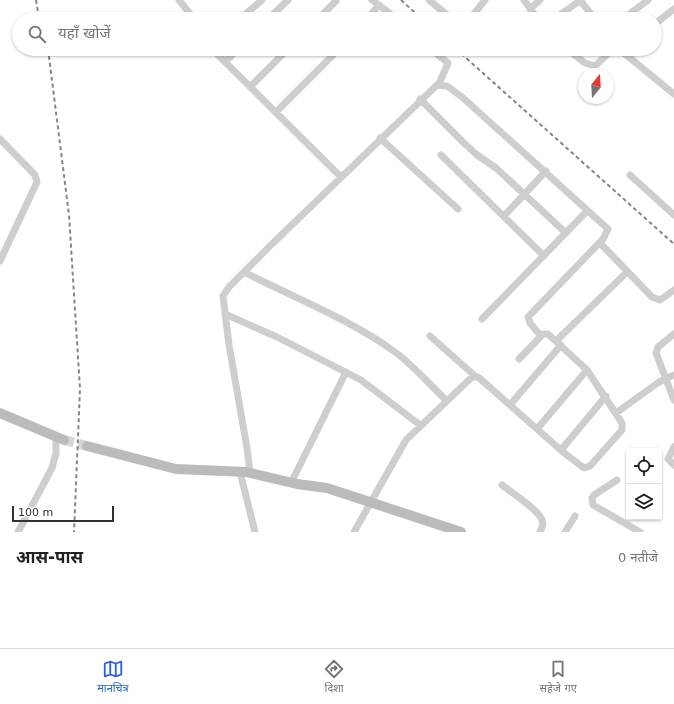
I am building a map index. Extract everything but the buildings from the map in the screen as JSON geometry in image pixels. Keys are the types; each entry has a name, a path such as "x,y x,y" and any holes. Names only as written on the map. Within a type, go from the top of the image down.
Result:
{"street":[{"path":"179,0 188,12"},
{"path":"248,12 262,0"},
{"path":"275,12 288,0"},
{"path":"372,0 388,12"},
{"path":"429,0 444,12"},
{"path":"476,12 485,0"},
{"path":"524,0 533,12"},
{"path":"530,8 540,0"},
{"path":"564,12 581,0 590,12"},
{"path":"632,12 648,0"},
{"path":"325,12 336,1"},
{"path":"372,12 379,5"},
{"path":"662,18 674,9"},
{"path":"220,56 341,177"},
{"path":"225,62 231,56"},
{"path":"250,87 281,56"},
{"path":"276,112 332,56"},
{"path":"255,532 245,472 247,448 223,296 244,272 380,138 432,88 439,84 448,63 440,56"},
{"path":"576,56 595,66 606,56"},
{"path":"628,56 674,94"},
{"path":"439,84 447,86 462,97 608,229 606,235 600,243 528,317 530,323 541,336"},
{"path":"420,99 466,145 496,168 566,233"},
{"path":"380,138 458,208"},
{"path":"0,139 35,175 37,182 0,260"},
{"path":"441,155 544,256"},
{"path":"504,216 546,172"},
{"path":"630,176 674,215"},
{"path":"482,319 587,211"},
{"path":"600,243 652,297 657,300 674,290"},
{"path":"244,272 352,326 386,346 417,371 446,400"},
{"path":"510,404 558,343 627,272"},
{"path":"225,314 277,337 370,385 420,425"},
{"path":"430,336 475,376 485,382 580,466 587,468 622,430 622,423 606,396 587,370 546,333 541,336 519,359"},
{"path":"674,334 658,347 656,353 674,400"},
{"path":"537,429 587,370"},
{"path":"291,483 346,372"},
{"path":"616,413 666,378 674,375"},
{"path":"354,532 406,440 469,378 475,376"},
{"path":"561,450 606,396"},
{"path":"0,413 60,439 52,468 18,532"},
{"path":"87,446 176,469 245,472 291,483 327,488 461,532"},
{"path":"674,447 668,459 674,465"},
{"path":"617,480 594,495 592,498 593,505 640,532"},
{"path":"502,486 526,504 540,517 543,523 540,532"},
{"path":"565,532 575,516"}],"tunnel":[{"path":"64,440 87,446"}],"railway":[{"path":"36,0 38,12"},
{"path":"401,0 414,12"},
{"path":"49,56 69,215 80,389 74,532"},
{"path":"464,56 674,244"}]}
